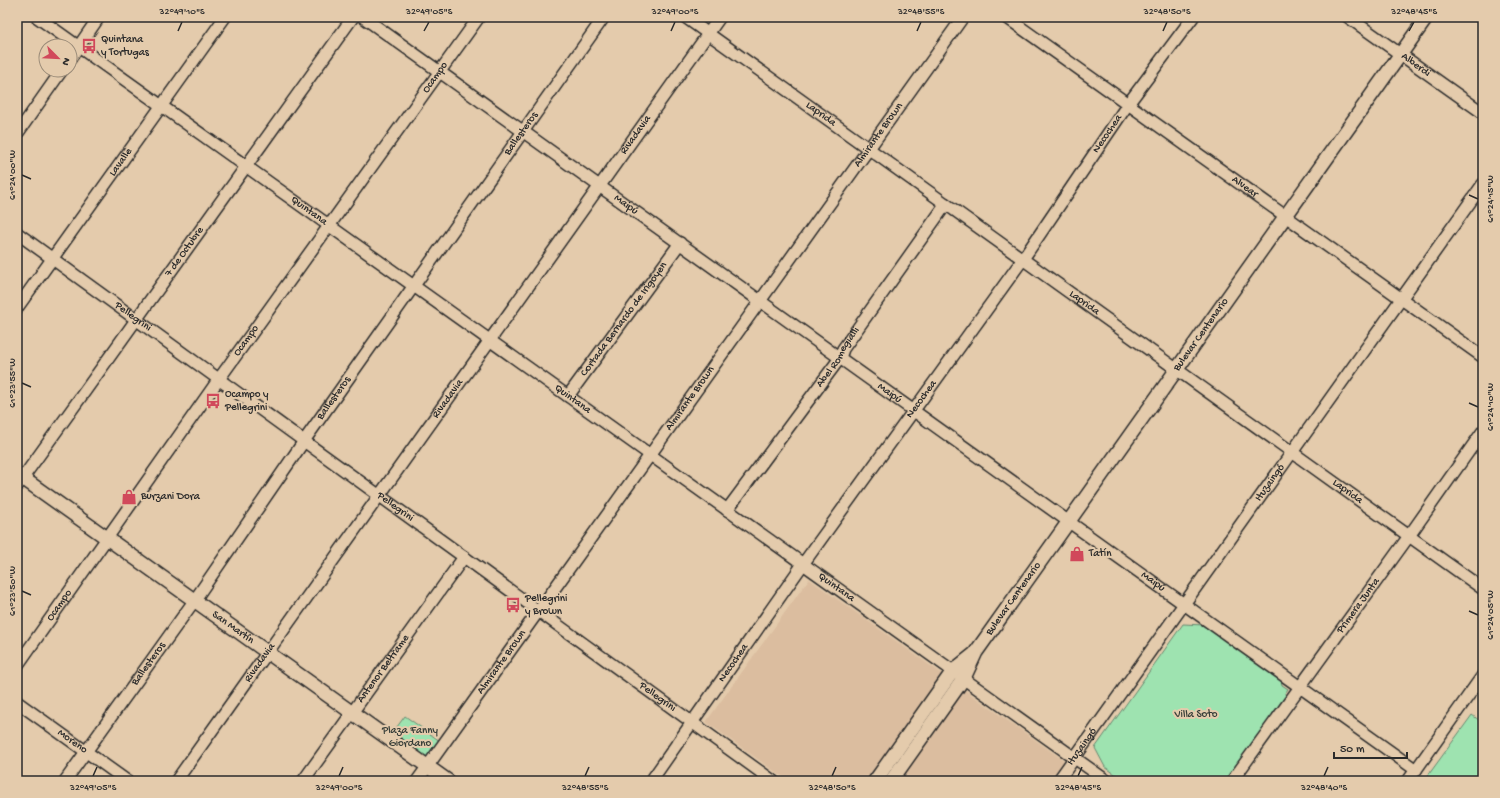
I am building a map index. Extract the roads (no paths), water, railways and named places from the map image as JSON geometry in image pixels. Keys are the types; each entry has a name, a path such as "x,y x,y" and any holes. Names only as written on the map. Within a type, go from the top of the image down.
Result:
{"main road":[{"name":"Bulevar Centenario","path":"875,781 976,652 1427,17"},
{"name":"San Martín","path":"19,480 107,538 448,781"},
{"name":"Bulevar Centenario","path":"891,781 959,675"}],"street":[{"name":"Quintana","path":"37,17 1107,781"},
{"path":"79,46 99,17"},
{"name":"Lavalle","path":"17,308 225,17"},
{"name":"7 de Octubre","path":"19,480 136,320 353,17"},
{"name":"Maipú","path":"363,17 1416,770"},
{"name":"Ocampo","path":"17,666 219,379 478,17"},
{"name":"Ballesteros","path":"66,781 604,17"},
{"name":"Laprida","path":"685,17 1483,589"},
{"name":"Rivadavia","path":"176,781 720,17"},
{"name":"Almirante Brown","path":"417,781 963,17"},
{"name":"Alvear","path":"1006,17 1483,357"},
{"name":"Necochea","path":"650,781 913,410 1023,260 1128,104 1193,17"},
{"name":"Alberdi","path":"1348,17 1483,113"},
{"path":"17,134 56,78"},
{"name":"Ituzaingó","path":"1058,781 1483,184"},
{"name":"Abel Romegialli","path":"727,510 840,358 842,349 946,204"},
{"name":"Pellegrini","path":"17,233 774,781"},
{"name":"Cortada Bernardo de Irigoyen","path":"568,396 680,243"},
{"name":"Primera Junta","path":"1232,781 1483,431"},
{"name":"Antenor Beltrame","path":"303,781 464,557"},
{"path":"1408,781 1483,675"},
{"name":"Moreno","path":"17,702 127,781"}],"place":[{"name":"Quintana y Tortugas","path":"89,46"},
{"name":"Ocampo y Pellegrini","path":"213,401"},
{"name":"Burzani Dora","path":"129,497"},
{"name":"Tatín","path":"1077,554"},
{"name":"Pellegrini y Brown","path":"513,605"}],"park label":[{"name":"Villa Soto","path":"1196,715"},
{"name":"Plaza Fanny Giordano","path":"410,737"}]}
